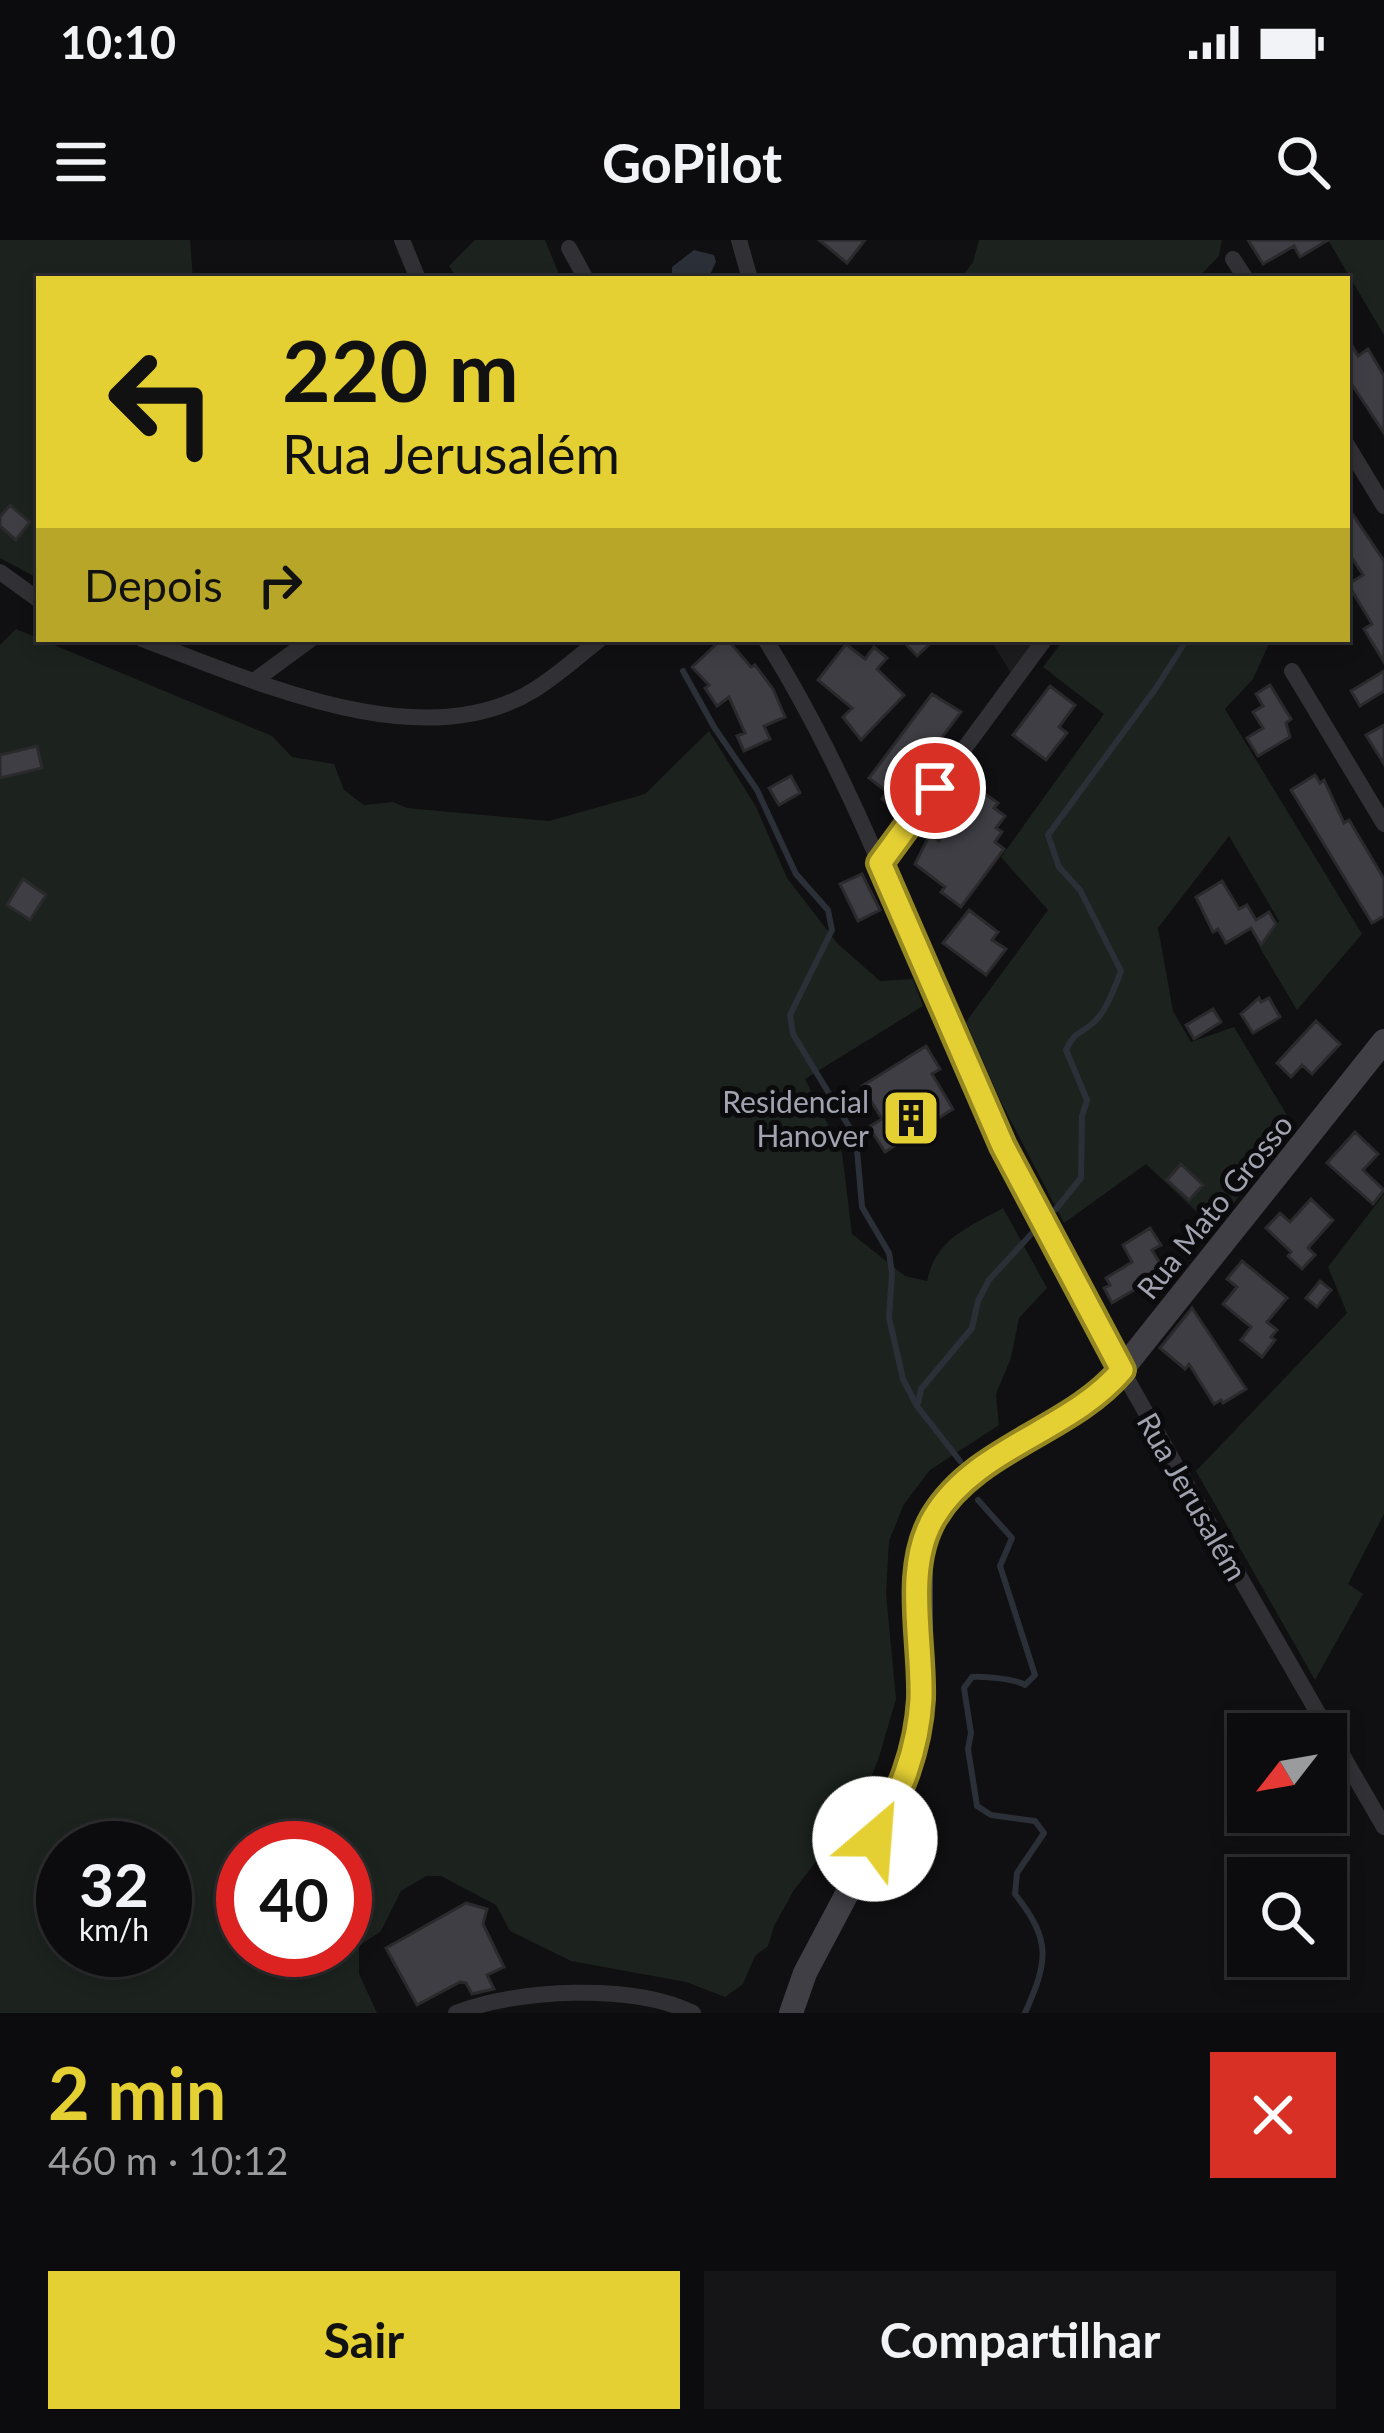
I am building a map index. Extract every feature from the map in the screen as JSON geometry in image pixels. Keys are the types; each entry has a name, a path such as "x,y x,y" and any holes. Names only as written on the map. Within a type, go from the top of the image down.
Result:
{"street":[{"path":"402,240 417,276"},
{"path":"740,240 749,276"},
{"path":"569,248 584,276"},
{"path":"1234,259 1244,276"},
{"path":"1350,450 1384,506"},
{"path":"0,572 36,598"},
{"path":"150,642 322,703 436,718 485,711 531,692 595,642"},
{"path":"254,681 306,642"},
{"name":"Rua Jerusalém","path":"767,642 825,743 1003,1146 1122,1370 1384,1827"},
{"path":"880,863 1043,642"},
{"path":"1292,671 1384,824"},
{"name":"Rua Mato Grosso","path":"790,2013 805,1973 893,1805 912,1758 921,1703 921,1548 932,1521 947,1498 977,1472 1094,1400 1384,1041"},
{"path":"456,2013 493,2002 552,1994 661,2000 693,2013"}],"shaded area":[{"path":"0,240 190,240 193,276 36,276 36,577 0,558"},
{"path":"475,240 545,240 560,276 456,276 449,266"},
{"path":"979,240 1222,240 1219,256 1200,276 962,276 973,262"},
{"path":"1328,240 1384,240 1384,335 1350,276"},
{"path":"694,250 714,255 716,262 709,276 672,276 672,267"},
{"path":"16,629 36,637 36,642 47,642 272,736 292,757 334,764 344,790 364,805 393,802 407,808 549,821 645,794 709,731 756,807 787,878 837,943 880,981 913,979 923,1006 805,1079 842,1153 852,1234 905,1276 927,1281 946,1245 1003,1208 1047,1288 1019,1318 1011,1358 996,1394 999,1425 930,1470 904,1504 889,1541 886,1593 896,1699 879,1757 862,1802 794,1890 768,1946 755,1956 743,1984 725,1997 686,1982 571,1961 510,1931 496,1905 441,1876 426,1876 401,1891 381,1931 372,1937 372,1821 216,1821 216,1977 360,1977 377,2013 0,2013 0,645"},
{"path":"992,642 1034,642 1011,673"},
{"path":"1062,642 1270,642 1253,679 1225,709 1362,934 1297,1010 1260,948 1279,921 1229,836 1158,928 1173,1011 1191,1042 1234,1027 1294,1127 1214,1228 1146,1164 1064,1223 999,1098 966,1022 1048,910 1001,857 1104,714 1043,667"},
{"path":"1384,1194 1384,1514 1348,1584 1363,1594 1315,1680 1196,1471 1347,1313 1328,1267"}],"building":[{"path":"819,240 865,240 847,263"},
{"path":"1248,240 1328,240 1300,257 1294,246 1263,264"},
{"path":"1350,342 1358,356 1368,349 1384,376 1384,433 1350,382"},
{"path":"10,505 30,522 16,540 0,526 0,517"},
{"path":"1350,510 1384,561 1384,662 1364,629 1372,624 1350,587 1363,575 1350,555"},
{"path":"719,642 730,642 751,667 755,665 785,717 764,726 770,739 744,751 737,736 745,733 729,697 717,706 705,688 709,685 692,667"},
{"path":"904,642 932,642 917,656"},
{"path":"846,644 865,659 874,647 887,658 877,669 904,695 861,740 843,717 852,708 818,680"},
{"path":"1384,671 1384,691 1360,706 1351,691"},
{"path":"1270,685 1291,719 1286,723 1290,737 1258,756 1247,738 1263,728 1253,712 1263,706 1256,694"},
{"path":"1050,686 1075,705 1059,727 1067,733 1046,760 1013,735"},
{"path":"932,694 961,712 924,761 928,764 917,779 921,782 899,811 882,799 887,792 869,778"},
{"path":"1384,725 1384,764 1366,735"},
{"path":"37,746 42,768 0,778 0,755"},
{"path":"1315,775 1320,783 1324,780 1344,823 1349,820 1384,879 1384,916 1372,923 1291,790"},
{"path":"791,776 800,793 779,805 769,788"},
{"path":"971,784 998,803 994,808 1005,816 996,828 1002,832 995,842 1004,849 961,907 941,892 945,887 915,864 930,834 939,841 963,810 956,805"},
{"path":"862,874 880,910 858,921 840,884"},
{"path":"23,879 46,895 30,920 7,905"},
{"path":"1222,881 1239,909 1247,905 1256,920 1269,912 1276,924 1261,945 1251,928 1226,943 1218,929 1213,932 1196,897"},
{"path":"969,910 998,932 992,940 1006,949 986,975 943,943"},
{"path":"1259,998 1261,1002 1269,998 1280,1017 1253,1033 1241,1014"},
{"path":"1213,1009 1221,1022 1194,1039 1186,1025"},
{"path":"1316,1021 1340,1044 1312,1074 1302,1065 1291,1077 1277,1063"},
{"path":"926,1046 940,1069 932,1074 953,1109 885,1152 869,1127 882,1119 862,1086"},
{"path":"1355,1132 1378,1154 1363,1170 1384,1190 1373,1204 1327,1163"},
{"path":"1181,1164 1203,1185 1189,1200 1167,1180"},
{"path":"1311,1199 1333,1220 1308,1248 1315,1255 1302,1269 1266,1228 1280,1213 1290,1222"},
{"path":"1150,1228 1161,1245 1152,1250 1161,1274 1112,1303 1104,1288 1110,1285 1106,1278 1132,1262 1123,1245"},
{"path":"1242,1261 1287,1298 1267,1322 1277,1330 1262,1357 1241,1340 1251,1327 1223,1304 1237,1287 1227,1279"},
{"path":"1320,1281 1331,1290 1317,1307 1306,1298"},
{"path":"1192,1308 1246,1389 1223,1403 1214,1404 1189,1364 1185,1369 1160,1348"},
{"path":"466,1903 487,1909 483,1924 504,1967 487,1975 494,1989 472,1994 460,1982 417,2005 386,1948"}],"waterway":[{"path":"1056,1209 1081,1178 1082,1116 1087,1100 1066,1050 1102,1012 1121,971 1080,890 1059,867 1048,835 1184,644"},
{"path":"683,671 757,790 796,874 828,910 832,930 790,1015 793,1034 856,1138 862,1207 889,1253 889,1318 903,1379 917,1406 960,1461"},
{"path":"918,1403 921,1389 972,1328 989,1280 1034,1231"},
{"path":"978,1500 1012,1538 1000,1566 1035,1675 1025,1685 972,1677 964,1688 977,1806 991,1815 1035,1821 1044,1833 1017,1873 1015,1894 1035,1925 1042,1952 1025,2013"}],"place":[{"name":"Residencial Hanover","path":"911,1118"}],"route":[{"path":"875,1839 904,1781 918,1728 918,1586 921,1548 932,1521 947,1498 977,1472 1094,1400 1122,1370 1003,1146 880,863 935,788"}]}
